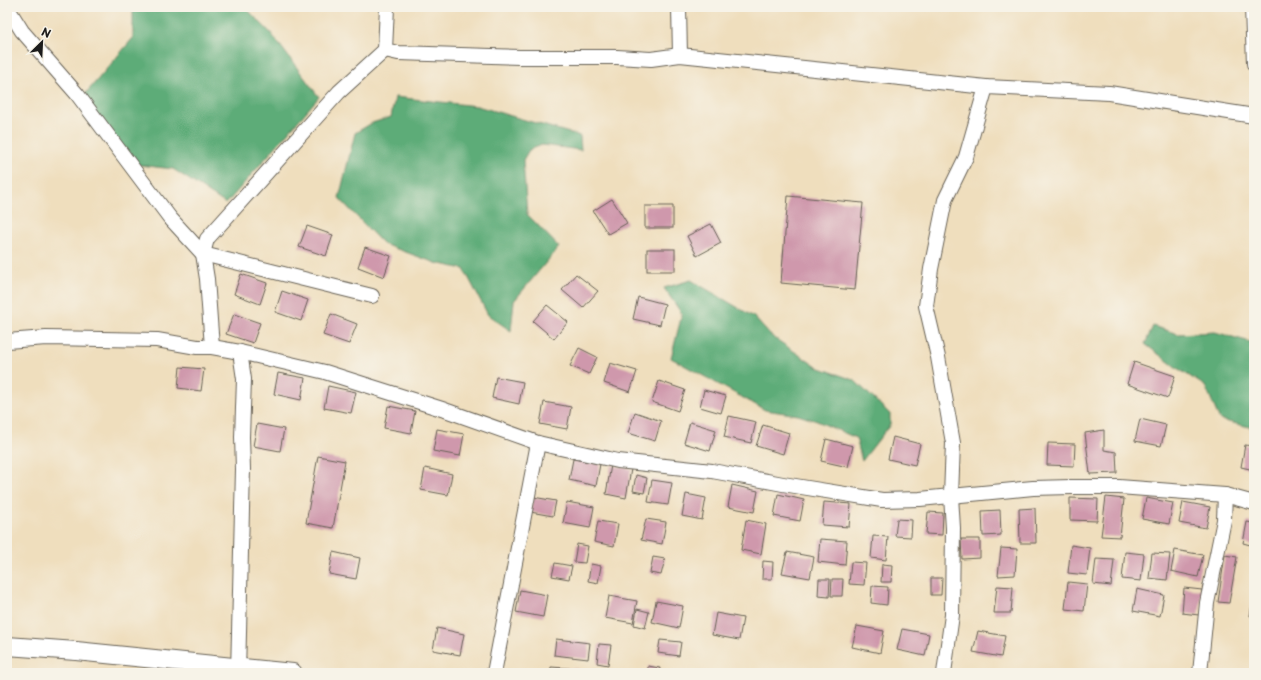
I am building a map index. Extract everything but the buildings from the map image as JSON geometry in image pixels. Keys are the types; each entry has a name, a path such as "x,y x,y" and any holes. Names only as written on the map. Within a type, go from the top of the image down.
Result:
{"street":[{"path":"7,7 22,31 77,94 170,218 203,254 372,296"},
{"path":"212,347 207,279 203,254 207,239 339,92 385,50 387,7"},
{"path":"679,7 680,55"},
{"path":"1252,7 1254,64"},
{"path":"7,26 22,31"},
{"path":"385,50 398,53 520,57 617,57 650,59 680,55 986,87 1109,93 1254,116"},
{"path":"944,673 952,615 953,528 951,496 953,443 938,357 926,306 931,269 945,200 966,157 986,87"},
{"path":"7,341 46,338 157,340 197,347 212,347 240,352 325,372 445,410 538,443 618,461 712,471 882,500 951,496 1033,488 1119,487 1225,495 1254,503"},
{"path":"238,670 244,379 240,352"},
{"path":"494,673 538,443"},
{"path":"1200,673 1207,603 1224,520 1225,495"},
{"path":"7,646 76,651 238,670 293,673"}],"green space":[{"path":"133,7 245,7 270,32 319,97 226,204 173,169 139,165 81,99 133,38"},
{"path":"395,97 477,106 580,136 581,150 542,145 529,150 523,160 527,214 559,247 514,301 511,331 488,315 464,269 436,263 383,244 339,198 355,133 372,123 391,117"},
{"path":"691,280 754,317 770,335 817,367 854,380 890,414 890,425 862,461 856,438 817,421 798,415 765,410 671,358 682,314 664,288"},
{"path":"1153,326 1178,334 1215,332 1254,343 1254,428 1220,420 1205,386 1177,368 1145,344"}]}
